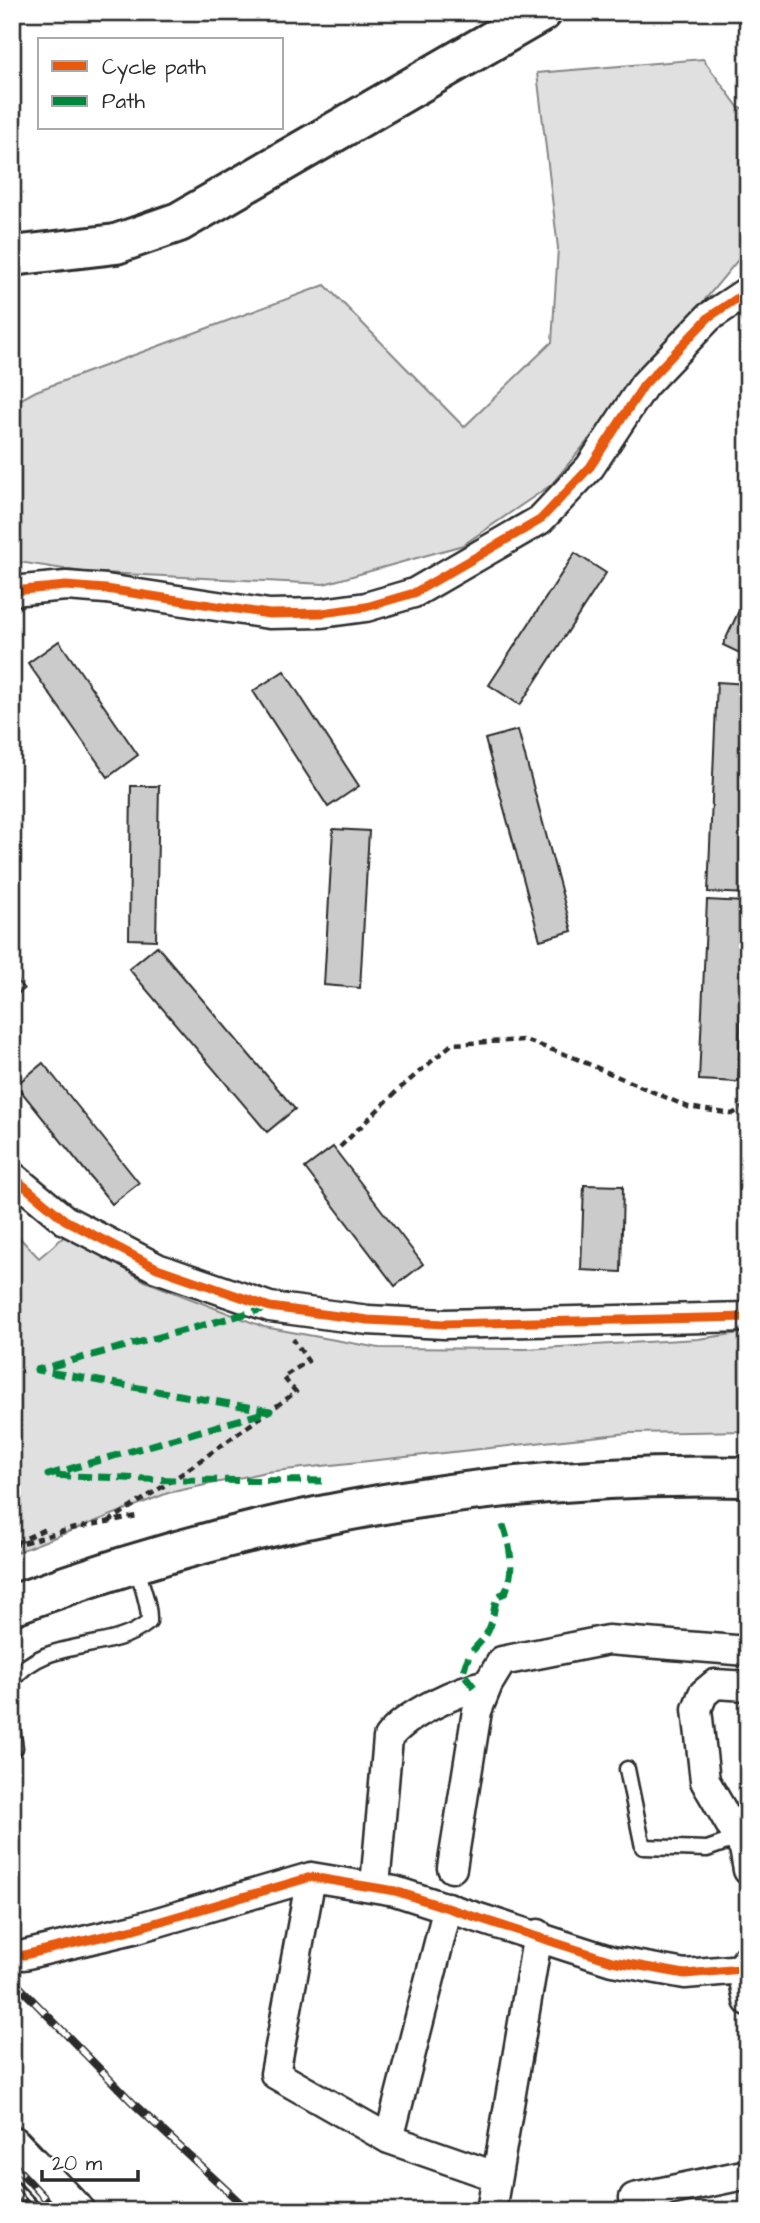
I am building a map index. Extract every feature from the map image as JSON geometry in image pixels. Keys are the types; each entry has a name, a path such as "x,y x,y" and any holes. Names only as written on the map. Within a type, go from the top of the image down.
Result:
{"street":[{"path":"12,256 116,244 179,222 542,12"},
{"path":"12,591 66,586 106,589 269,614 322,613 366,607 414,593 540,520 590,467 644,385 709,317 748,291"},
{"path":"12,1176 65,1220 157,1268 270,1307 368,1320 444,1324 748,1317"},
{"path":"12,1605 135,1562 239,1532 419,1497 594,1478 748,1477"},
{"path":"452,1868 477,1711 488,1684 502,1661 608,1640 748,1651"},
{"path":"375,1886 388,1738 399,1723 474,1687 488,1684"},
{"path":"748,1686 715,1684 703,1694 697,1709 705,1781 744,1848 748,1870"},
{"path":"311,1877 275,2074 389,2139 495,2176"},
{"path":"24,1955 134,1929 311,1877 375,1886 538,1934 612,1961 685,1974 745,1963 748,2001"},
{"path":"389,2139 448,1907"},
{"path":"491,2211 538,1934"},
{"path":"12,2146 74,2211"},
{"path":"637,2211 634,2198 748,2174"}],"lane":[{"path":"12,1681 21,1670 42,1656 134,1634 149,1622 150,1608 144,1599 135,1562"},
{"path":"12,1728 15,1748"},
{"path":"627,1769 643,1847 708,1849 738,1838"}],"path":[{"path":"340,1147 398,1090 452,1044 524,1040 570,1056 688,1107 732,1114 748,1105"},
{"path":"108,1522 173,1480 296,1392 283,1377 308,1361 270,1307"},
{"path":"12,1545 71,1529 137,1516"},
{"path":"12,1545 47,1528"}],"shaded area":[{"path":"703,59 739,108 748,108 748,248 551,485 463,545 324,584 83,572 12,561 12,404 36,391 325,285 464,427 552,342 558,248 537,73"},
{"path":"12,1230 39,1258 67,1234 145,1281 264,1327 379,1348 525,1349 698,1339 748,1332 748,1431 629,1433 266,1472 168,1493 12,1554"}],"building":[{"path":"575,553 606,573 520,705 489,685"},
{"path":"748,591 748,657 723,645"},
{"path":"59,641 138,755 108,777 28,663"},
{"path":"284,671 359,786 328,807 253,691"},
{"path":"717,682 748,684 748,894 708,892"},
{"path":"518,730 572,931 540,940 485,739"},
{"path":"131,786 159,786 156,940 129,939"},
{"path":"333,829 369,831 360,988 324,985"},
{"path":"707,900 745,902 738,1082 699,1080"},
{"path":"157,946 295,1109 267,1132 129,969"},
{"path":"12,975 24,989 12,998"},
{"path":"43,1063 139,1183 112,1204 16,1085"},
{"path":"333,1147 423,1264 395,1286 305,1168"},
{"path":"584,1185 623,1186 621,1272 581,1270"}],"railway":[{"path":"12,1979 135,2105 249,2211"},
{"path":"12,2163 57,2211"},
{"path":"12,2188 33,2211"}],"marked path":[{"path":"267,1308 37,1370 270,1411 48,1475 173,1480 328,1481"},
{"path":"474,1687 463,1673 472,1652 489,1629 498,1596 505,1593 510,1576 510,1551 503,1525"}],"cycle path":[{"path":"12,591 66,586 106,589 269,614 322,613 366,607 414,593 540,520 590,467 644,385 709,317 748,291"},
{"path":"12,1176 65,1220 157,1268 270,1307 368,1320 444,1324 748,1317"},
{"path":"24,1955 134,1929 311,1877 395,1891 612,1961 685,1974 742,1969 748,1957"}]}
